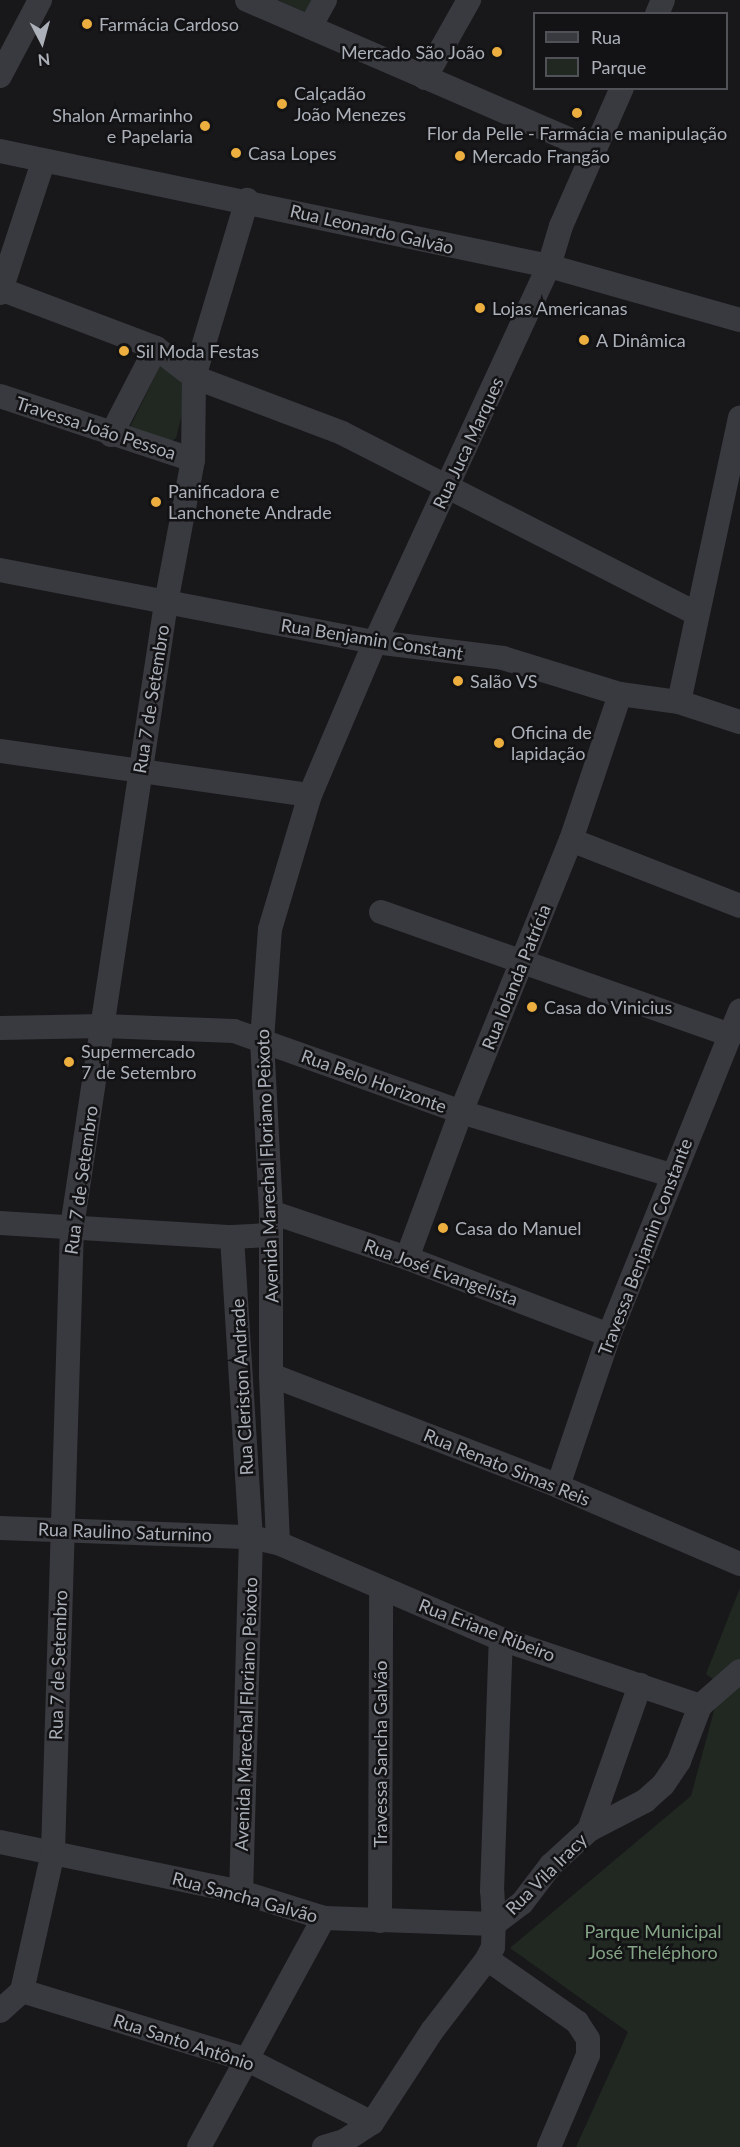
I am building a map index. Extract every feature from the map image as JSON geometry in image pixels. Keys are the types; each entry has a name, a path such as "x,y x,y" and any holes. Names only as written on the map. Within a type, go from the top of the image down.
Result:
{"street":[{"path":"0,76 40,0"},
{"path":"247,0 594,150"},
{"path":"310,27 325,0"},
{"path":"425,78 469,0"},
{"name":"Rua Juca Marques","path":"310,795 375,642 549,266 561,226 621,90"},
{"name":"Rua Leonardo Galvão","path":"0,151 43,162 247,200 549,266 740,320"},
{"path":"43,162 0,290 156,348 194,377 342,433 449,485 695,613"},
{"name":"Rua 7 de Setembro","path":"22,1991 52,1851 72,1227 166,603 193,460 194,377 247,200"},
{"path":"111,435 156,348"},
{"name":"Travessa João Pessoa","path":"0,396 111,435 193,460"},
{"path":"679,702 695,613 739,423"},
{"name":"Rua Benjamin Constant","path":"0,570 375,642 503,658 620,694 679,702 740,722"},
{"name":"Rua Iolanda Patrícia","path":"407,1258 461,1112 571,840 620,694"},
{"path":"0,750 310,795"},
{"name":"Avenida Marechal Floriano Peixoto","path":"278,1543 271,1375 271,1224 262,1040 270,929 310,795"},
{"path":"571,840 740,906"},
{"path":"381,912 731,1035"},
{"name":"Travessa Benjamin Constante","path":"558,1486 609,1335 671,1175 740,1010"},
{"name":"Rua Belo Horizonte","path":"0,1028 103,1026 234,1031 461,1112 671,1175"},
{"name":"Rua José Evangelista","path":"0,1223 232,1237 271,1224 407,1258 609,1335"},
{"name":"Rua Cleriston Andrade","path":"232,1237 251,1537"},
{"name":"Rua Renato Simas Reis","path":"271,1375 558,1486 740,1564"},
{"name":"Rua Raulino Saturnino","path":"0,1528 62,1528 251,1537 278,1543"},
{"name":"Avenida Marechal Floriano Peixoto","path":"241,1892 251,1537"},
{"name":"Rua Eriane Ribeiro","path":"278,1543 501,1639 700,1706"},
{"name":"Travessa Sancha Galvão","path":"380,1921 381,1588"},
{"path":"494,1924 492,1891 501,1639"},
{"path":"700,1706 740,1671"},
{"path":"589,1830 640,1685"},
{"name":"Rua Vila Iracy","path":"372,2123 432,2031 487,1959 493,1947 494,1924 522,1903 551,1865 589,1830 645,1801 663,1785 679,1761 700,1706"},
{"name":"Rua Sancha Galvão","path":"0,1842 241,1892 324,1918 494,1924"},
{"path":"199,2147 324,1918"},
{"path":"487,1959 577,2022 588,2039 588,2055 549,2147"},
{"path":"0,2011 22,1991"},
{"name":"Rua Santo Antônio","path":"22,1991 248,2060 372,2123"},
{"path":"324,2147 344,2141 372,2123"}],"green space":[{"path":"278,0 312,0 305,12"},
{"path":"160,366 182,373 184,406 176,438 169,443 130,427"},
{"name":"Parque Municipal José Theléphoro","path":"740,1588 740,2147 576,2147 628,2032 510,1948 691,1796 721,1685 706,1674"}],"place":[{"name":"Farmácia Cardoso","path":"87,24"},
{"name":"Mercado São João","path":"497,52"},
{"name":"Calçadão João Menezes","path":"282,104"},
{"name":"Flor da Pelle - Farmácia e manipulação","path":"577,113"},
{"name":"Shalon Armarinho e Papelaria","path":"205,126"},
{"name":"Casa Lopes","path":"236,153"},
{"name":"Mercado Frangão","path":"460,156"},
{"name":"Lojas Americanas","path":"480,308"},
{"name":"A Dinâmica","path":"584,340"},
{"name":"Sil Moda Festas","path":"124,351"},
{"name":"Panificadora e Lanchonete Andrade","path":"156,502"},
{"name":"Salão VS","path":"458,681"},
{"name":"Oficina de lapidação","path":"499,743"},
{"name":"Casa do Vinicius","path":"532,1007"},
{"name":"Supermercado 7 de Setembro","path":"69,1062"},
{"name":"Casa do Manuel","path":"443,1228"}]}
